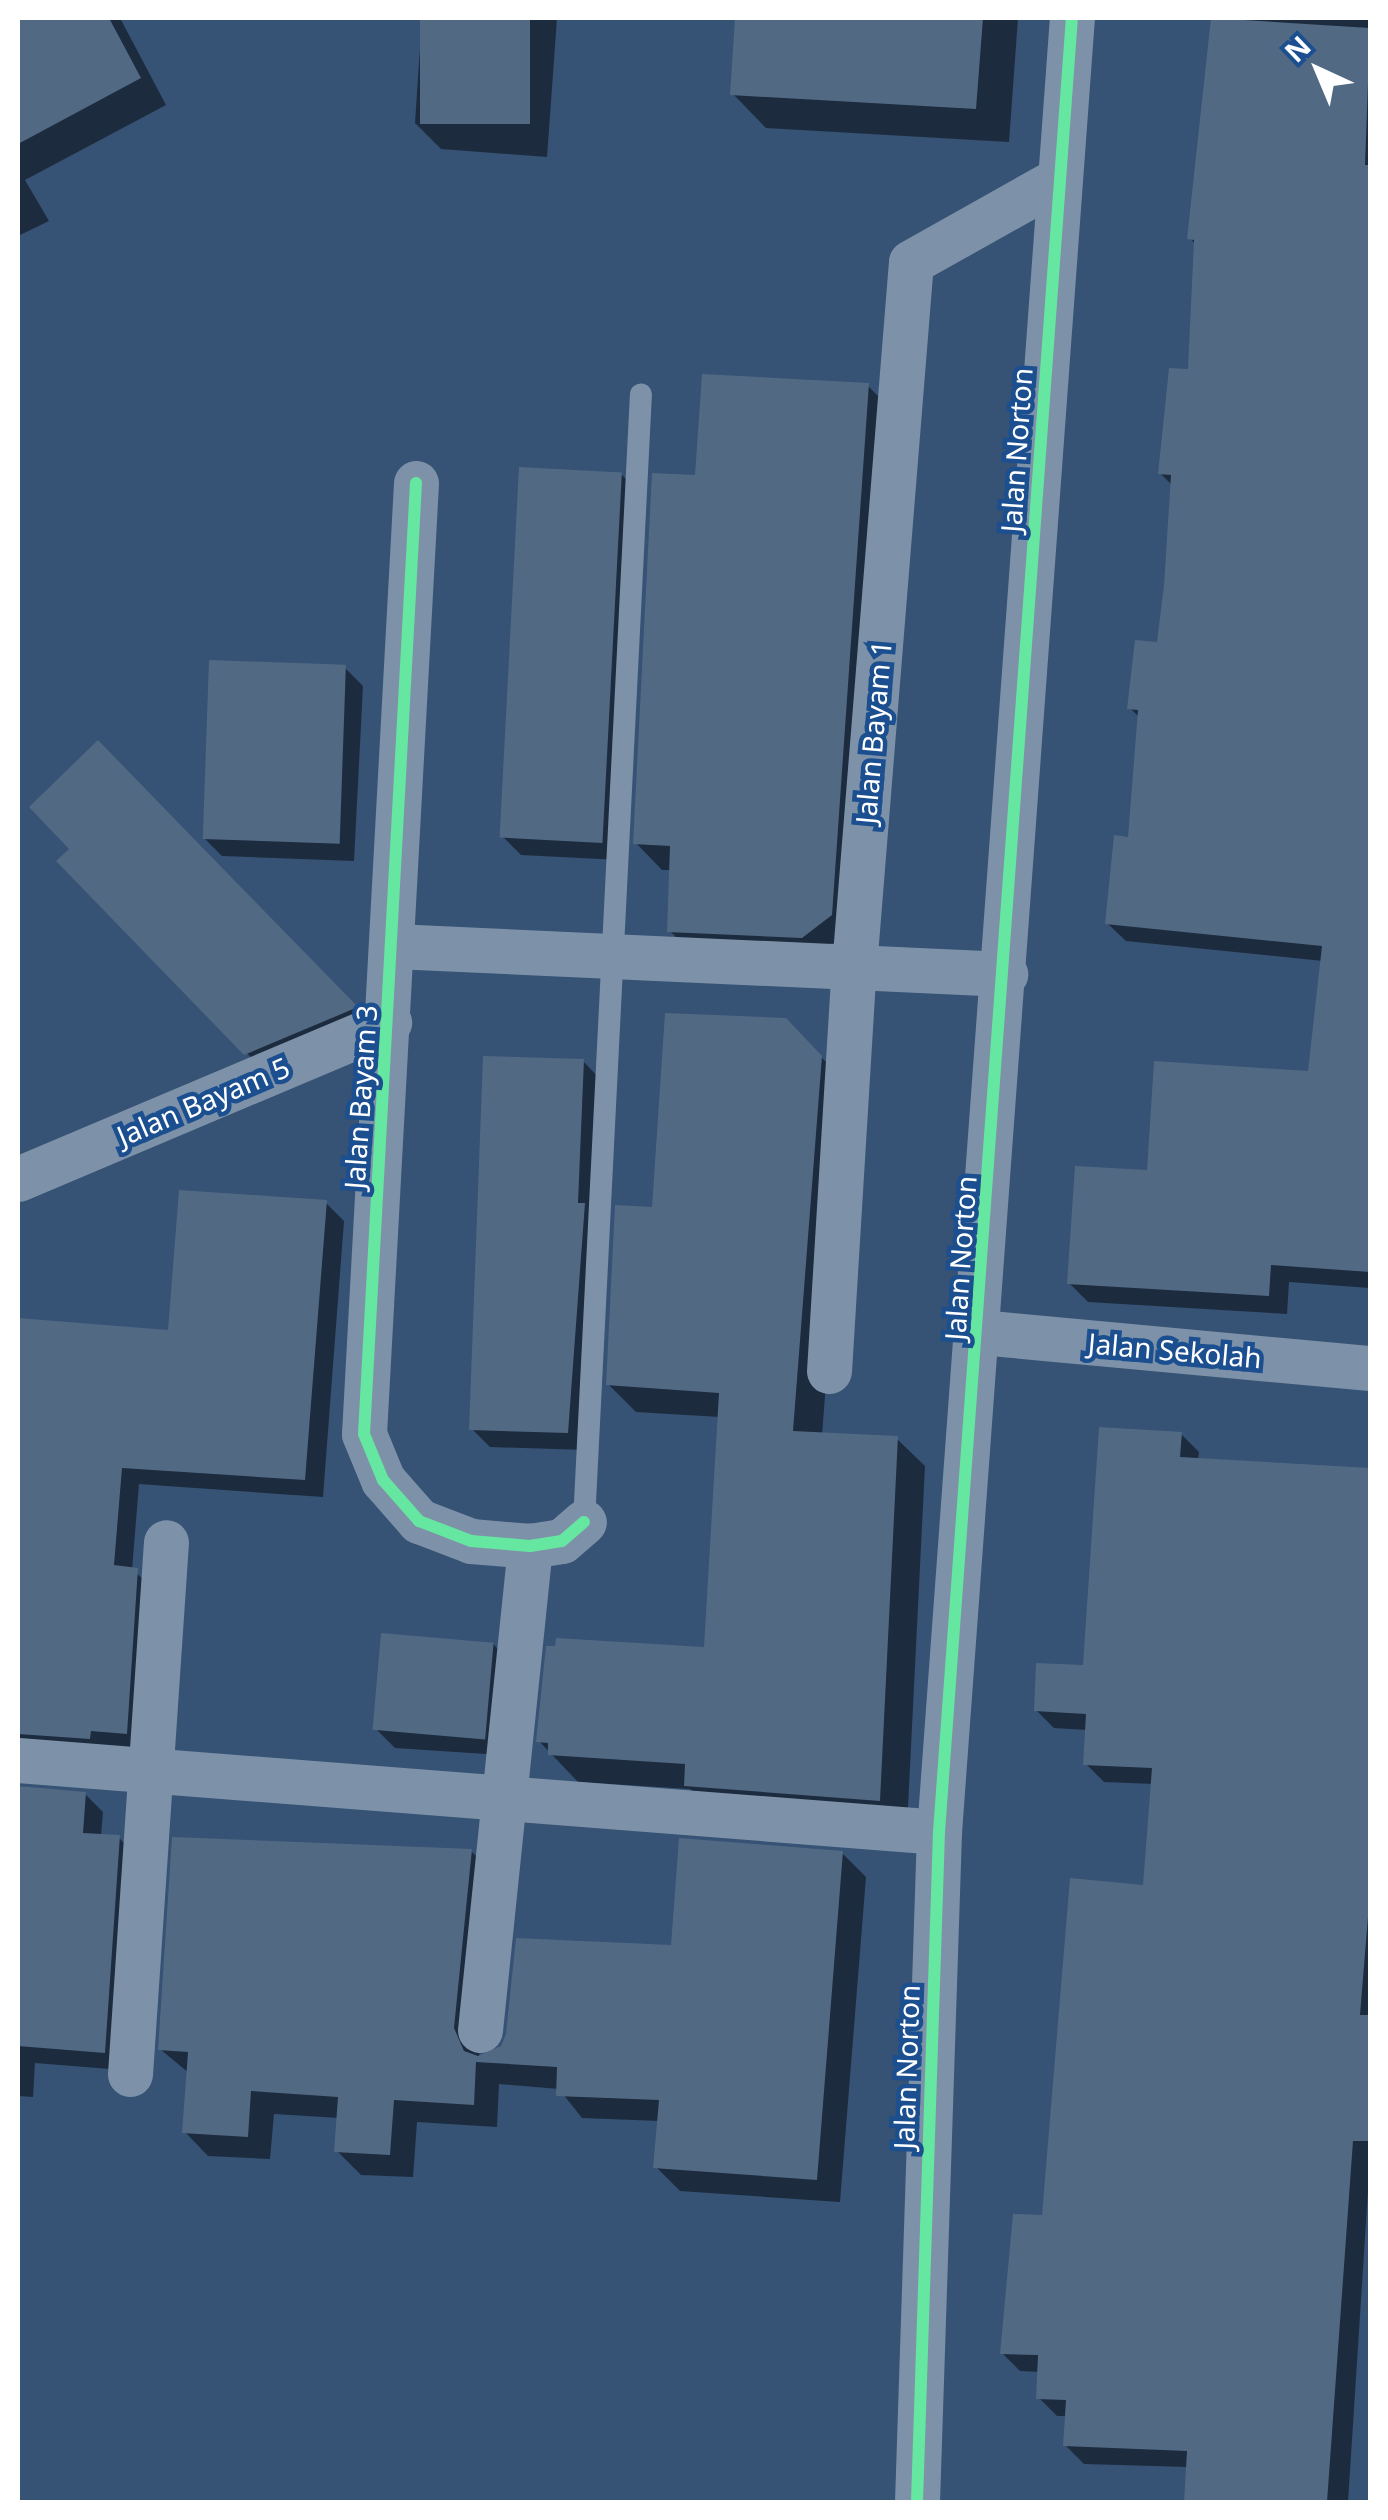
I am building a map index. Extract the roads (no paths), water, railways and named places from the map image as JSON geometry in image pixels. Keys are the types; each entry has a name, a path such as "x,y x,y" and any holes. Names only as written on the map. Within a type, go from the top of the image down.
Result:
{"street":[{"name":"Jalan Norton","path":"916,2502 939,1832 980,1332 1072,18"},
{"name":"Jalan Bayam 1","path":"830,1371 854,967 911,262 1059,179"},
{"name":"Jalan Bayam 3","path":"416,483 394,946 364,1434 383,1480 419,1521 471,1541 530,1546 562,1541 584,1522"},
{"path":"394,946 1004,974"},
{"name":"Jalan Bayam 5","path":"18,1179 389,1022"},
{"name":"Jalan Sekolah","path":"980,1332 1370,1368"},
{"path":"130,2074 154,1768 166,1542"},
{"path":"480,2030 530,1546"},
{"path":"18,1760 504,1794 939,1832"}],"lane":[{"path":"584,1522 641,394"}]}
